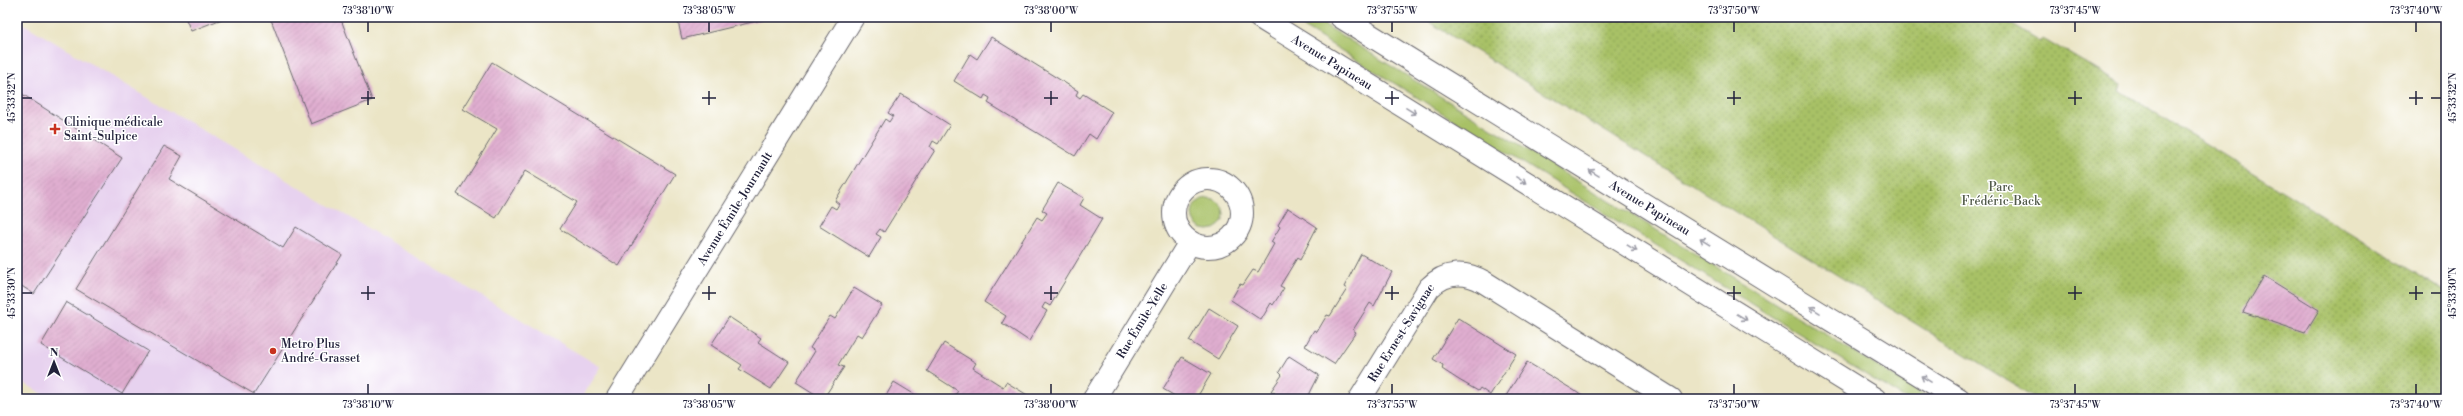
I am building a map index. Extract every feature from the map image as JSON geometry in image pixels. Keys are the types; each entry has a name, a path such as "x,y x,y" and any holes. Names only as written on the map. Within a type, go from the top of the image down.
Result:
{"main road":[{"name":"Avenue Émile-Journault","path":"617,399 853,17"},
{"name":"Avenue Papineau","path":"1259,17 1875,399"},
{"name":"Avenue Papineau","path":"1341,17 1959,399"},
{"name":"Rue Émile-Yelle","path":"1094,399 1190,242"},
{"name":"Rue Ernest-Savignac","path":"1360,399 1430,288 1440,279 1451,274 1465,274 1477,278 1671,399"}],"shaded area":[{"path":"17,20 601,367 581,399 61,399 46,396 17,379"}],"green space":[{"path":"1287,17 1312,17 1930,399 1905,399"},
{"name":"Parc Frédéric-Back","path":"1421,17 2000,17 2040,42 2043,38 2122,85 2120,91 2446,292 2446,399 2037,399"},
{"path":"1208,198 1217,201 1221,205 1224,214 1221,223 1217,227 1208,230 1199,227 1195,223 1192,214 1195,205 1199,201"}],"building":[{"path":"185,17 227,17 191,31"},
{"path":"270,17 340,17 372,100 311,124"},
{"path":"677,17 769,17 769,18 682,39"},
{"path":"991,37 1078,91 1076,95 1080,98 1083,94 1112,112 1096,139 1089,134 1075,156 988,103 990,98 985,95 983,99 954,81 970,54 977,59"},
{"path":"492,62 675,174 619,266 560,229 577,202 525,171 496,218 457,194 497,129 463,109"},
{"path":"19,92 122,158 34,294 17,283 17,95"},
{"path":"901,94 950,125 938,144 933,141 930,147 935,150 884,232 880,229 876,234 881,237 869,257 819,226 831,206 836,209 839,204 835,201 885,119 889,122 893,116 888,113"},
{"path":"164,146 182,156 169,179 283,248 296,227 342,255 254,394 76,289"},
{"path":"1058,183 1084,198 1080,205 1102,219 1050,306 1045,303 1042,308 1047,311 1029,341 1002,323 1006,316 984,302 1037,217 1042,220 1047,213 1042,210"},
{"path":"1288,208 1317,227 1300,260 1297,258 1280,286 1284,288 1273,305 1271,303 1261,320 1231,300 1240,284 1243,285 1253,270 1258,272 1274,244 1271,242 1280,227 1278,225"},
{"path":"1361,254 1392,272 1374,306 1370,303 1353,330 1356,332 1334,364 1305,346 1314,330 1317,332 1327,315 1330,316 1347,289 1344,287"},
{"path":"2264,276 2319,310 2305,333 2243,312"},
{"path":"854,288 882,305 862,337 857,334 838,365 844,367 823,399 796,382 815,351 810,348 830,316 835,319"},
{"path":"66,302 148,351 122,394 41,345"},
{"path":"1209,308 1238,326 1218,359 1189,341"},
{"path":"729,317 761,338 758,342 789,362 771,389 739,369 742,365 711,345"},
{"path":"1458,318 1516,354 1490,395 1480,388 1478,391 1459,380 1442,369 1443,365 1433,359"},
{"path":"944,343 976,363 973,368 1003,387 1006,382 1034,399 961,399 955,395 958,391 927,371"},
{"path":"1289,356 1319,375 1307,399 1271,399 1275,393 1271,391 1282,375 1279,372"},
{"path":"1182,357 1211,374 1196,399 1180,399 1163,389"},
{"path":"1527,362 1575,391 1586,399 1504,399"},
{"path":"894,382 922,399 884,399"}],"place":[{"name":"Clinique médicale Saint-Sulpice","path":"55,129"},
{"name":"Metro Plus André-Grasset","path":"273,351"}]}
